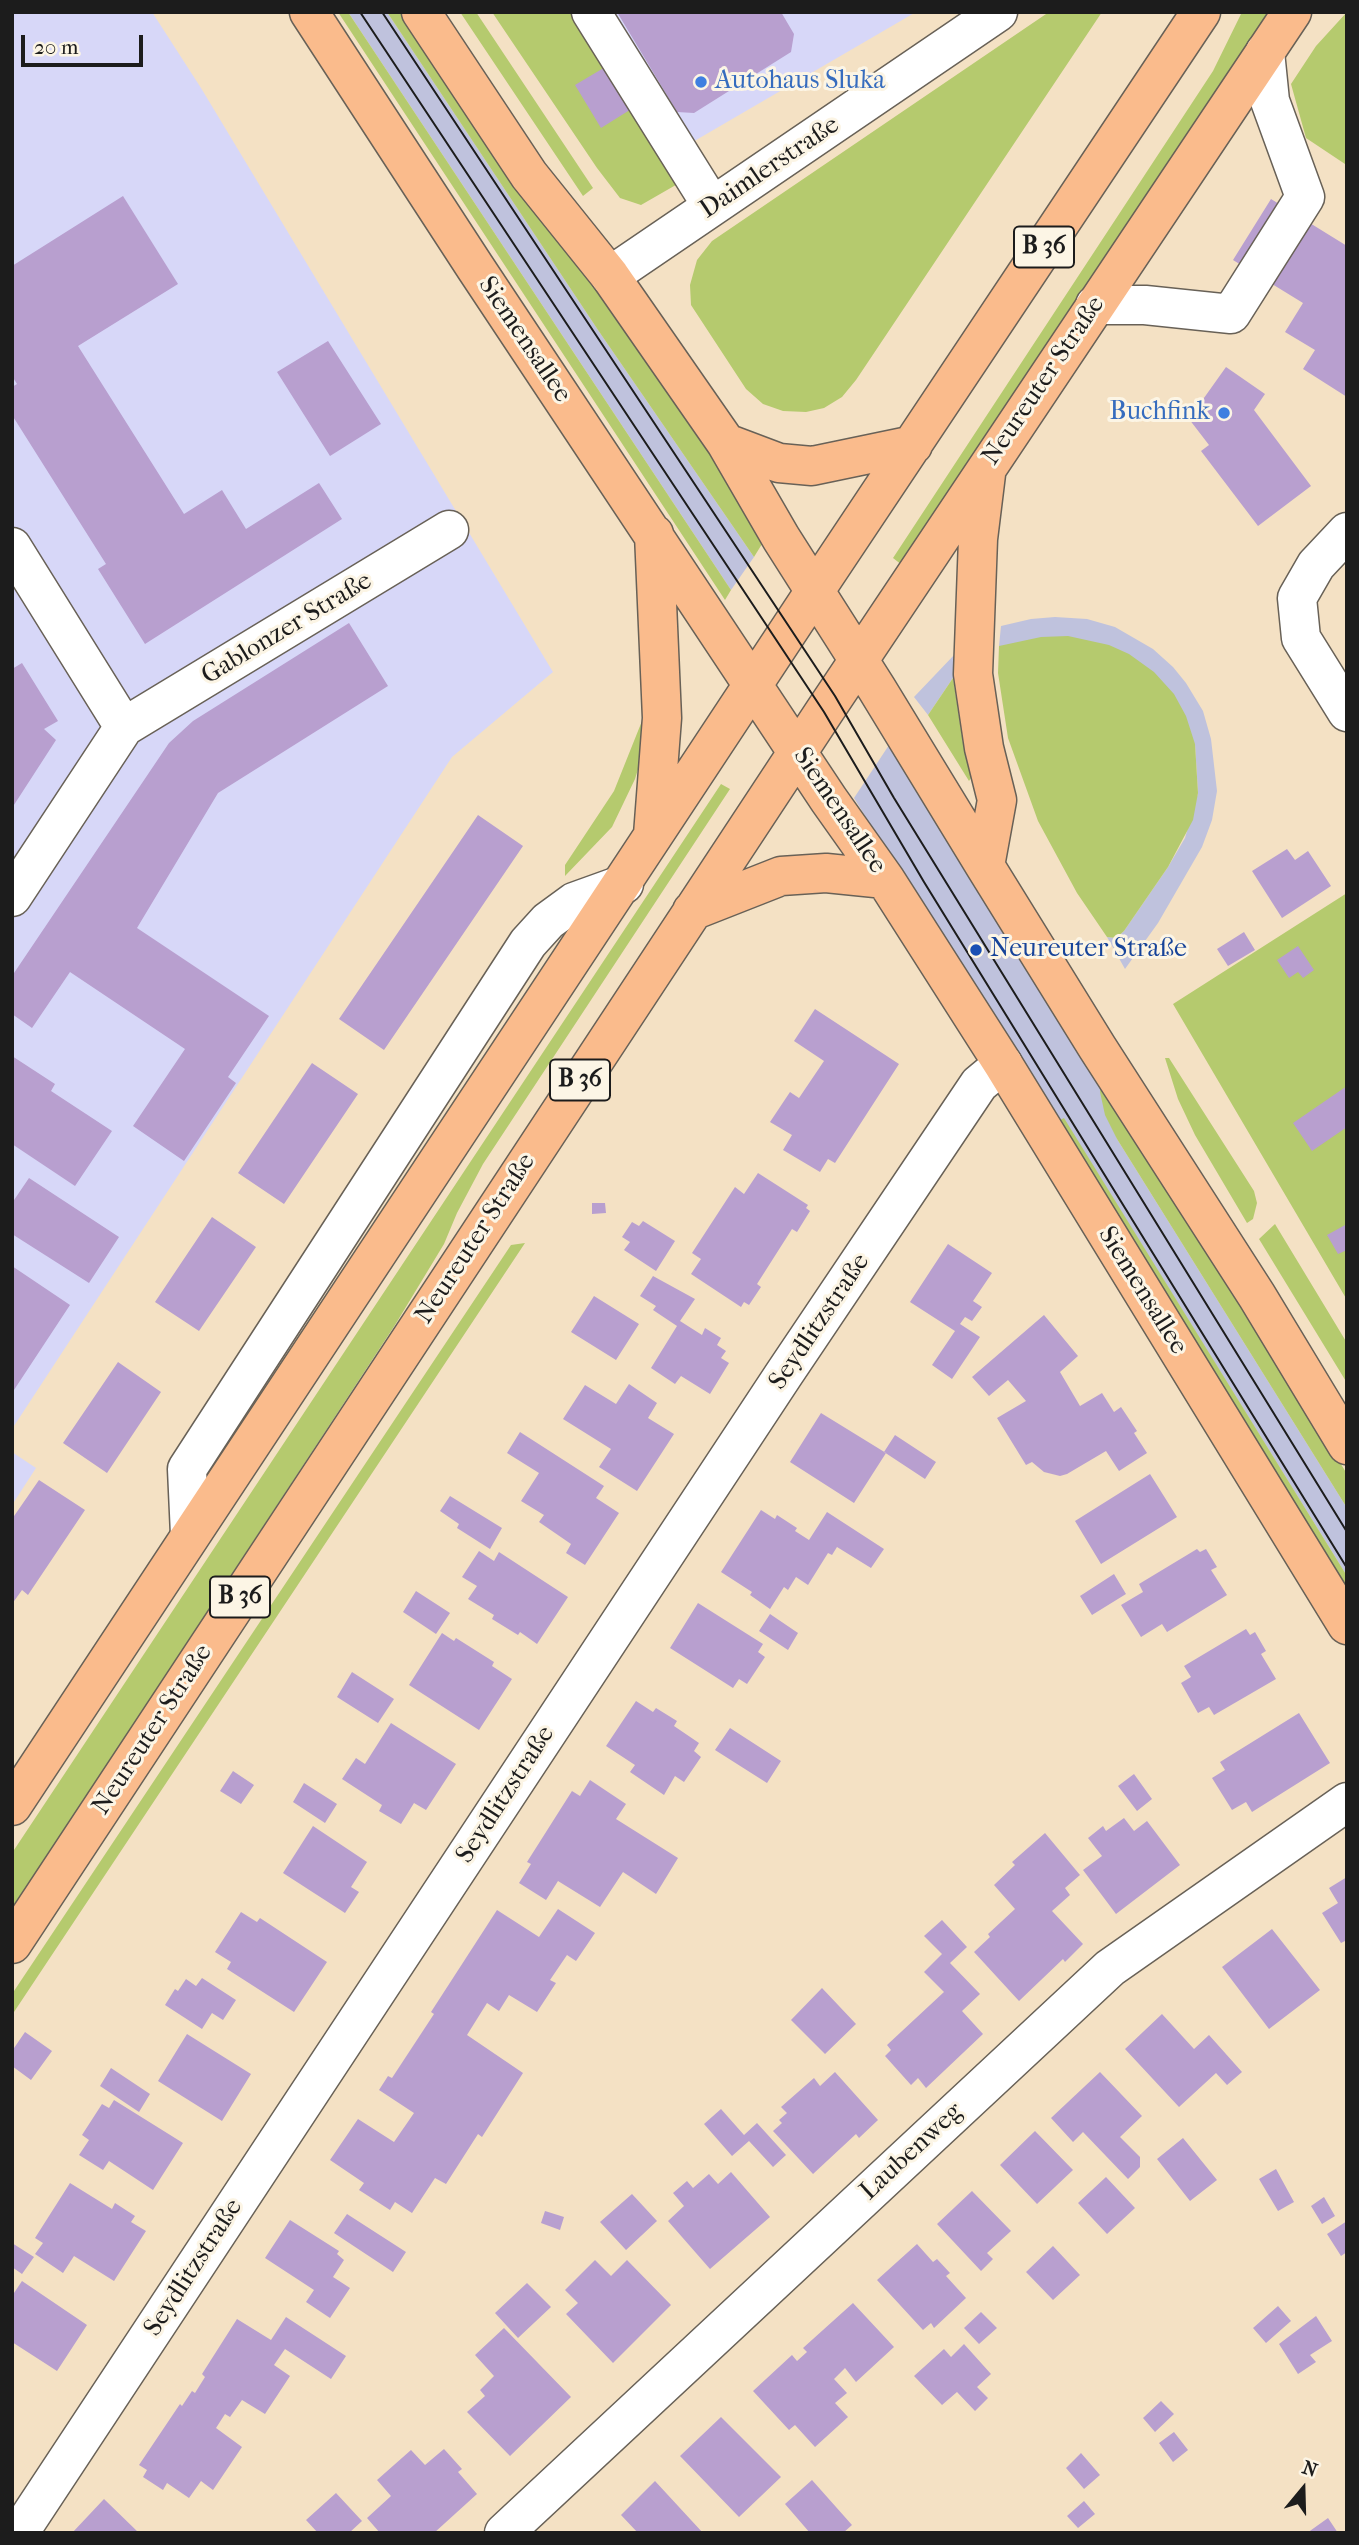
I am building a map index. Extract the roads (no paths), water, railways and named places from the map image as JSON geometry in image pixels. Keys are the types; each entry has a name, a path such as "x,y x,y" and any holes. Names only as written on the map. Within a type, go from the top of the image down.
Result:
{"main road":[{"name":"Siemensallee","path":"309,12 885,879 1003,1065 1347,1625"},
{"path":"421,12 529,175 610,276 726,443 781,538 816,590 1097,1047 1257,1296 1347,1445"},
{"name":"B 36","path":"816,590 1201,12"},
{"name":"Neureuter Straße","path":"12,1944 798,751 1292,12"},
{"path":"726,443 779,463 812,466 913,445"},
{"path":"985,866 998,800 984,748 975,696 973,661 978,539 987,466"},
{"path":"653,838 662,718 654,534"},
{"path":"12,1806 816,590"},
{"path":"692,911 781,876 826,873 885,879"}],"street":[{"path":"591,12 712,206"},
{"name":"Daimlerstraße","path":"610,276 998,12"},
{"path":"1095,305 1145,306 1231,314 1305,197 1270,101 1265,52"},
{"name":"Gablonzer Straße","path":"12,897 124,727 449,530"},
{"path":"1347,532 1316,565 1297,598 1301,638 1347,712"},
{"path":"12,547 124,727"},
{"name":"Seydlitzstraße","path":"19,2533 784,1374 979,1084 1003,1065"},
{"name":"Laubenweg","path":"504,2533 1110,1968 1347,1802"}],"tram line":[{"path":"360,12 824,712 924,882 1347,1568"},
{"path":"382,12 835,696 894,798 1347,1532"}],"place":[{"name":"Autohaus Sluka","path":"701,82"},
{"name":"Buchfink","path":"1224,413"},
{"name":"Neureuter Straße","path":"976,950"}]}
